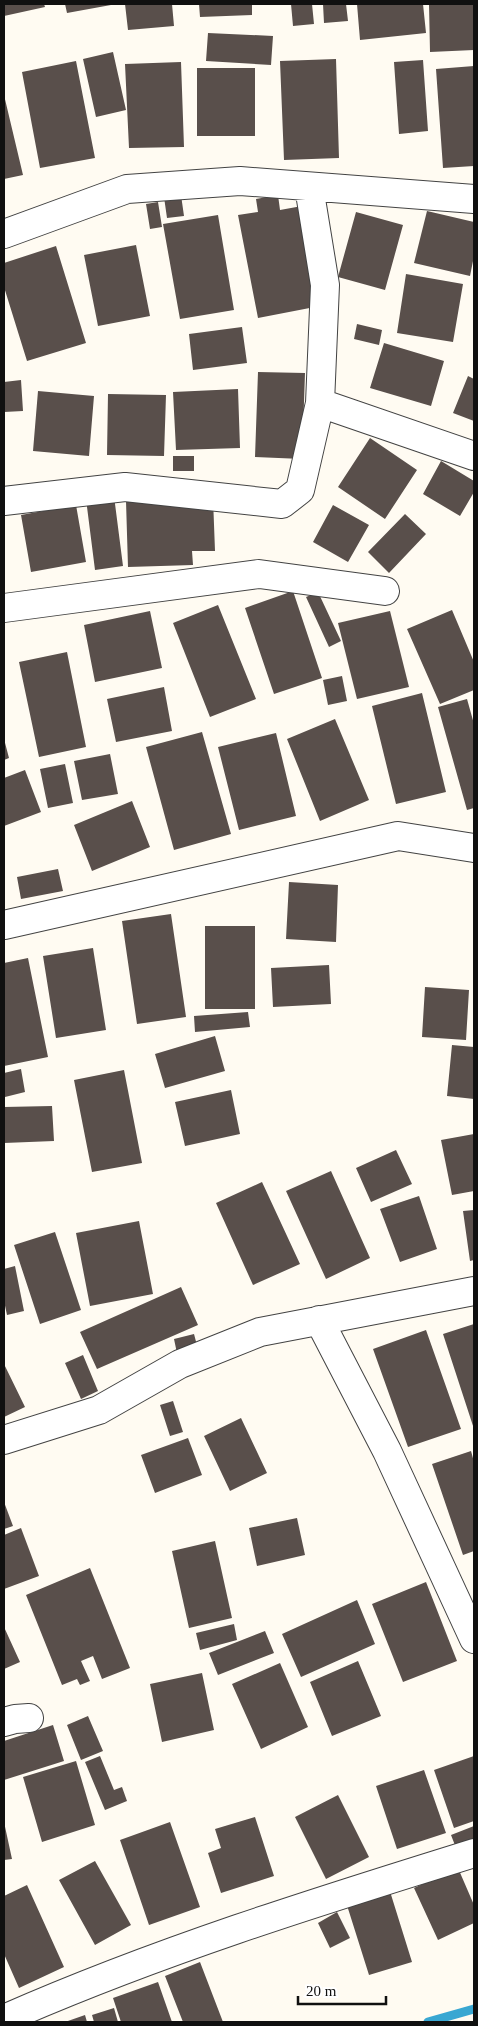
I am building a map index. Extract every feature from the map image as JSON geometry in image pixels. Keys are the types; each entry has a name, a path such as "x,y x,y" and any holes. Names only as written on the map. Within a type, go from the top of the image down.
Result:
{"street":[{"path":"4,234 127,189 240,181 474,199"},
{"path":"4,501 125,487 282,504 300,490 320,403 325,285 310,187"},
{"path":"320,403 474,456"},
{"path":"4,608 259,574 385,591"},
{"path":"4,925 398,836 474,848"},
{"path":"4,1440 99,1410 180,1364 260,1332 474,1291"},
{"path":"320,1320 387,1451 474,1639"},
{"path":"4,2019 79,1986 344,1893 474,1853"}],"building":[{"path":"4,4 44,4 45,7 4,16"},
{"path":"65,4 111,4 111,5 67,13"},
{"path":"125,4 172,4 174,26 128,30"},
{"path":"199,4 252,4 252,15 200,17"},
{"path":"291,4 312,4 314,24 293,26"},
{"path":"323,4 346,4 348,21 324,23"},
{"path":"357,4 423,4 426,33 360,40"},
{"path":"429,4 474,4 474,50 430,52"},
{"path":"208,33 273,36 271,65 206,61"},
{"path":"113,52 126,110 96,117 83,59"},
{"path":"336,59 339,158 284,160 280,61"},
{"path":"423,60 428,131 399,134 394,62"},
{"path":"76,61 95,158 40,168 22,72"},
{"path":"181,62 184,147 129,148 125,64"},
{"path":"474,66 474,166 443,168 436,69"},
{"path":"197,68 255,68 255,136 197,136"},
{"path":"4,95 23,175 4,179"},
{"path":"181,195 184,216 167,218 164,197"},
{"path":"278,195 280,210 302,206 320,306 258,318 238,215 258,212 256,199"},
{"path":"158,202 162,227 150,229 146,204"},
{"path":"427,211 474,222 474,256 470,276 414,263"},
{"path":"356,212 403,225 385,290 338,277"},
{"path":"218,215 234,310 180,319 163,224"},
{"path":"136,245 150,316 98,326 84,255"},
{"path":"56,246 86,343 27,361 4,287 4,263"},
{"path":"406,274 463,284 453,342 397,333"},
{"path":"357,324 382,330 379,345 354,339"},
{"path":"242,327 247,363 193,370 189,334"},
{"path":"384,343 444,361 431,406 370,388"},
{"path":"258,372 305,373 302,459 255,457"},
{"path":"468,376 474,379 474,421 453,413"},
{"path":"21,380 23,411 4,412 4,382"},
{"path":"238,389 240,448 176,450 173,392"},
{"path":"38,391 94,396 89,456 33,451"},
{"path":"108,394 166,395 164,456 107,455"},
{"path":"370,438 417,470 385,519 338,487"},
{"path":"173,456 194,456 194,471 173,471"},
{"path":"441,461 474,481 474,492 460,516 423,494"},
{"path":"114,496 123,566 95,570 86,499"},
{"path":"213,498 215,551 192,551 193,565 128,567 126,501"},
{"path":"76,505 86,562 31,572 21,515"},
{"path":"333,505 369,525 348,562 313,542"},
{"path":"405,514 426,534 389,573 368,552"},
{"path":"293,591 322,678 274,694 245,608"},
{"path":"318,592 341,641 329,647 306,597"},
{"path":"218,605 256,699 210,717 173,623"},
{"path":"452,610 474,662 474,690 440,704 407,629"},
{"path":"150,611 162,668 95,682 84,625"},
{"path":"390,611 409,687 357,699 338,623"},
{"path":"67,652 86,747 39,757 19,662"},
{"path":"342,676 347,701 328,705 323,680"},
{"path":"164,687 172,731 116,742 107,699"},
{"path":"422,693 446,792 396,804 372,706"},
{"path":"467,699 474,724 474,808 467,810 438,707"},
{"path":"335,719 369,800 320,821 287,739"},
{"path":"202,732 231,834 174,850 146,747"},
{"path":"276,733 296,816 239,830 218,747"},
{"path":"4,739 9,758 4,760"},
{"path":"110,754 118,794 82,800 74,761"},
{"path":"65,764 73,803 48,808 40,769"},
{"path":"25,770 41,812 4,826 4,778"},
{"path":"132,801 150,847 92,871 74,825"},
{"path":"58,869 63,891 21,899 17,877"},
{"path":"289,882 338,885 336,942 286,939"},
{"path":"171,914 186,1017 137,1024 122,921"},
{"path":"205,926 255,926 255,1009 205,1009"},
{"path":"93,948 106,1030 56,1038 43,956"},
{"path":"28,958 48,1057 4,1066 4,963"},
{"path":"329,965 331,1004 273,1007 271,968"},
{"path":"425,987 469,990 466,1040 422,1037"},
{"path":"248,1012 250,1027 195,1032 194,1016"},
{"path":"215,1036 225,1071 165,1088 155,1054"},
{"path":"452,1045 474,1047 474,1099 447,1096"},
{"path":"21,1069 25,1092 5,1097 4,1073"},
{"path":"124,1070 142,1163 92,1172 74,1080"},
{"path":"231,1090 240,1134 185,1146 175,1102"},
{"path":"52,1106 54,1141 4,1143 4,1107"},
{"path":"474,1134 474,1191 452,1195 441,1140"},
{"path":"396,1150 412,1184 371,1202 356,1168"},
{"path":"331,1171 370,1258 326,1279 286,1191"},
{"path":"262,1182 300,1264 253,1285 216,1203"},
{"path":"419,1196 437,1249 400,1262 380,1209"},
{"path":"474,1210 474,1260 470,1261 463,1211"},
{"path":"139,1221 153,1294 90,1306 76,1233"},
{"path":"55,1232 81,1310 40,1324 14,1245"},
{"path":"15,1266 24,1311 7,1315 4,1301 4,1269"},
{"path":"181,1287 198,1325 97,1369 80,1332"},
{"path":"474,1324 474,1429 443,1334"},
{"path":"426,1330 461,1429 408,1447 373,1349"},
{"path":"194,1334 199,1353 178,1358 174,1339"},
{"path":"83,1355 98,1391 81,1399 65,1363"},
{"path":"4,1364 25,1407 4,1417"},
{"path":"173,1401 183,1432 170,1436 160,1405"},
{"path":"241,1418 267,1473 230,1491 204,1436"},
{"path":"188,1438 202,1475 155,1493 141,1455"},
{"path":"471,1451 474,1462 474,1551 463,1555 432,1464"},
{"path":"4,1502 13,1526 4,1529"},
{"path":"297,1518 305,1555 257,1566 249,1528"},
{"path":"21,1528 39,1576 4,1589 4,1535"},
{"path":"215,1541 232,1618 189,1628 172,1551"},
{"path":"90,1568 130,1668 102,1679 93,1656 81,1661 90,1681 80,1685 77,1679 62,1685 26,1595"},
{"path":"426,1582 457,1661 403,1682 372,1604"},
{"path":"357,1600 375,1644 301,1677 282,1634"},
{"path":"234,1624 237,1640 200,1650 196,1633"},
{"path":"4,1627 20,1662 4,1669"},
{"path":"265,1631 274,1653 218,1675 209,1653"},
{"path":"358,1661 381,1716 332,1736 310,1682"},
{"path":"280,1663 308,1727 261,1749 232,1684"},
{"path":"202,1673 214,1730 162,1742 150,1684"},
{"path":"88,1716 103,1751 81,1760 67,1725"},
{"path":"53,1725 64,1761 4,1780 4,1741"},
{"path":"100,1756 114,1790 122,1787 127,1801 105,1810 85,1762"},
{"path":"474,1756 474,1821 454,1828 434,1770"},
{"path":"76,1761 95,1825 42,1842 23,1777"},
{"path":"424,1770 446,1833 397,1849 376,1786"},
{"path":"338,1795 369,1857 326,1879 295,1817"},
{"path":"255,1817 274,1876 221,1893 208,1853 221,1848 215,1829"},
{"path":"4,1822 12,1859 4,1860"},
{"path":"170,1822 200,1907 149,1925 120,1840"},
{"path":"474,1826 474,1847 458,1853 451,1835"},
{"path":"95,1861 131,1925 95,1945 59,1880"},
{"path":"458,1868 474,1905 474,1923 438,1940 414,1888"},
{"path":"27,1885 64,1967 19,1988 4,1954 4,1896"},
{"path":"388,1885 412,1962 369,1975 345,1899"},
{"path":"337,1912 350,1938 330,1948 318,1923"},
{"path":"200,1962 223,2022 183,2022 165,1976"},
{"path":"158,1982 172,2022 121,2022 113,1998"},
{"path":"114,2008 118,2022 94,2022 92,2015"},
{"path":"85,2015 87,2022 65,2022"}],"waterway":[{"path":"428,2022 474,2009"}]}
